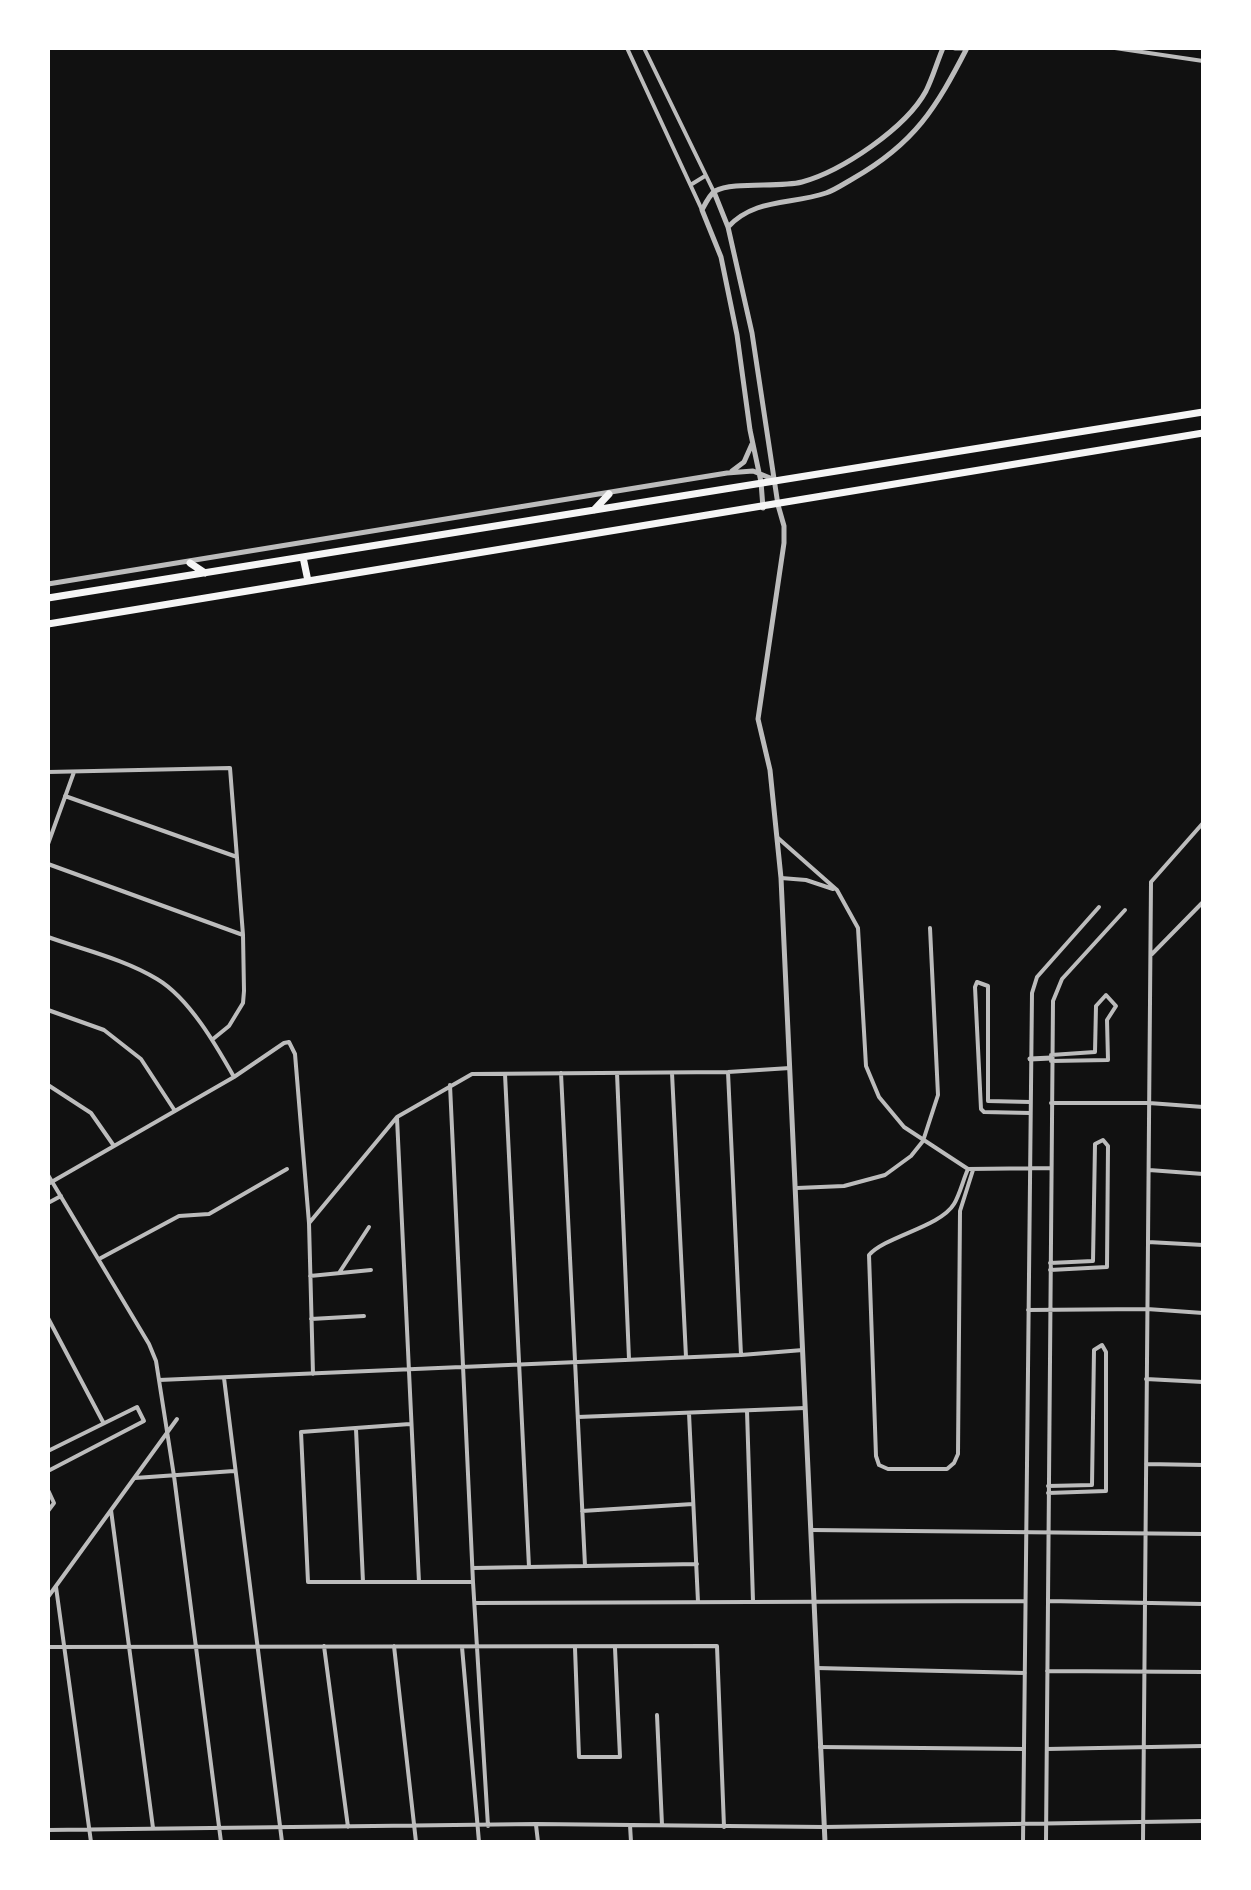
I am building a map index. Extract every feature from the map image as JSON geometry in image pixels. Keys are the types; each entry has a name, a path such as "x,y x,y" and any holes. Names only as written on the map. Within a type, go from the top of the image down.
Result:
{"main road":[{"path":"48,598 1203,412"},
{"path":"48,624 763,508 1203,433"},
{"path":"594,510 609,494"},
{"path":"303,557 308,581"},
{"path":"190,563 205,573"}],"street":[{"path":"627,48 692,184 721,257 737,335 761,482 763,508"},
{"path":"644,48 714,192 728,227 752,333 778,504 784,526 784,543 758,719 770,770 781,878 797,1188 802,1350 825,1842"},
{"path":"702,210 714,192 726,188 802,182 844,163 899,122 925,92 943,48"},
{"path":"728,227 739,215 752,208 827,193 891,153 915,133 938,102 967,48 955,48"},
{"path":"1115,48 1203,61"},
{"path":"692,184 705,176"},
{"path":"727,473 744,462 753,442"},
{"path":"48,584 190,563 727,473 759,472 775,480"},
{"path":"48,772 230,768 243,934 243,1003 229,1026 213,1040"},
{"path":"48,844 74,772"},
{"path":"65,796 237,857"},
{"path":"1143,1842 1151,882 1203,823"},
{"path":"778,838 837,890 858,928 866,1066 879,1098 904,1127 970,1169 1051,1168"},
{"path":"48,864 243,934"},
{"path":"781,878 806,880 837,890"},
{"path":"1152,954 1203,902"},
{"path":"1023,1842 1032,993 1036,977 1099,907"},
{"path":"1046,1842 1053,1001 1062,979 1125,910"},
{"path":"797,1188 844,1186 885,1175 911,1156 923,1141 939,1095 930,928"},
{"path":"48,937 120,962 158,979 186,1006 213,1040 234,1077"},
{"path":"1030,1102 988,1101 988,986 977,982 975,987 981,1109 984,1112 1030,1113"},
{"path":"1030,1059 1108,1060 1107,1020 1116,1006 1106,995 1096,1006 1095,1052 1051,1058"},
{"path":"48,1010 104,1030 141,1059 175,1111"},
{"path":"48,1184 234,1077 284,1042 289,1042 295,1054 309,1223 313,1374"},
{"path":"309,1223 397,1117 472,1074 728,1072 791,1068"},
{"path":"728,1072 741,1355"},
{"path":"561,1073 585,1566"},
{"path":"617,1073 629,1359"},
{"path":"672,1073 686,1357"},
{"path":"505,1074 529,1567"},
{"path":"48,1085 91,1113 114,1146"},
{"path":"450,1085 465,1367 473,1582 488,1826"},
{"path":"1051,1103 1149,1103 1203,1107"},
{"path":"397,1117 407,1369 419,1582"},
{"path":"1050,1263 1093,1261 1095,1144 1103,1140 1108,1146 1107,1267 1050,1269"},
{"path":"99,1259 179,1216 209,1214 287,1169"},
{"path":"970,1169 960,1211 958,1454 954,1463 946,1469 888,1469 879,1465 876,1456 869,1255 875,1248 917,1230 953,1206 970,1169"},
{"path":"1149,1170 1203,1174"},
{"path":"48,1175 149,1344 159,1380 174,1476 221,1842"},
{"path":"48,1203 61,1196"},
{"path":"953,1206 960,1211"},
{"path":"339,1273 369,1227"},
{"path":"1148,1242 1203,1245"},
{"path":"310,1276 371,1270"},
{"path":"1028,1310 1147,1309 1203,1313"},
{"path":"311,1318 364,1316"},
{"path":"48,1318 103,1422"},
{"path":"1048,1486 1092,1485 1094,1351 1096,1347 1102,1346 1106,1352 1106,1491 1048,1492"},
{"path":"159,1380 741,1355 802,1350"},
{"path":"224,1378 282,1842"},
{"path":"1146,1379 1203,1382"},
{"path":"48,1451 137,1407 144,1421 48,1471"},
{"path":"578,1417 806,1408"},
{"path":"747,1412 753,1601"},
{"path":"689,1413 698,1602"},
{"path":"48,1597 177,1419"},
{"path":"410,1424 301,1432 308,1582 473,1582"},
{"path":"356,1429 363,1582"},
{"path":"1146,1464 1203,1465"},
{"path":"134,1478 234,1472"},
{"path":"48,1490 54,1503 48,1511"},
{"path":"582,1511 693,1504"},
{"path":"111,1510 153,1828"},
{"path":"811,1530 1203,1534"},
{"path":"473,1568 697,1564"},
{"path":"56,1587 91,1842"},
{"path":"475,1603 1025,1601"},
{"path":"1048,1601 1203,1604"},
{"path":"324,1646 348,1827"},
{"path":"394,1646 416,1842"},
{"path":"48,1647 615,1648 717,1646 723,1827"},
{"path":"462,1647 479,1842"},
{"path":"575,1648 579,1757 620,1757 615,1648"},
{"path":"817,1668 1025,1672"},
{"path":"1047,1671 1203,1672"},
{"path":"657,1715 662,1825"},
{"path":"1047,1749 1203,1746"},
{"path":"819,1747 1024,1749"},
{"path":"48,1830 536,1824 824,1827 1203,1821"},
{"path":"536,1824 538,1842"},
{"path":"630,1825 632,1842"}]}
